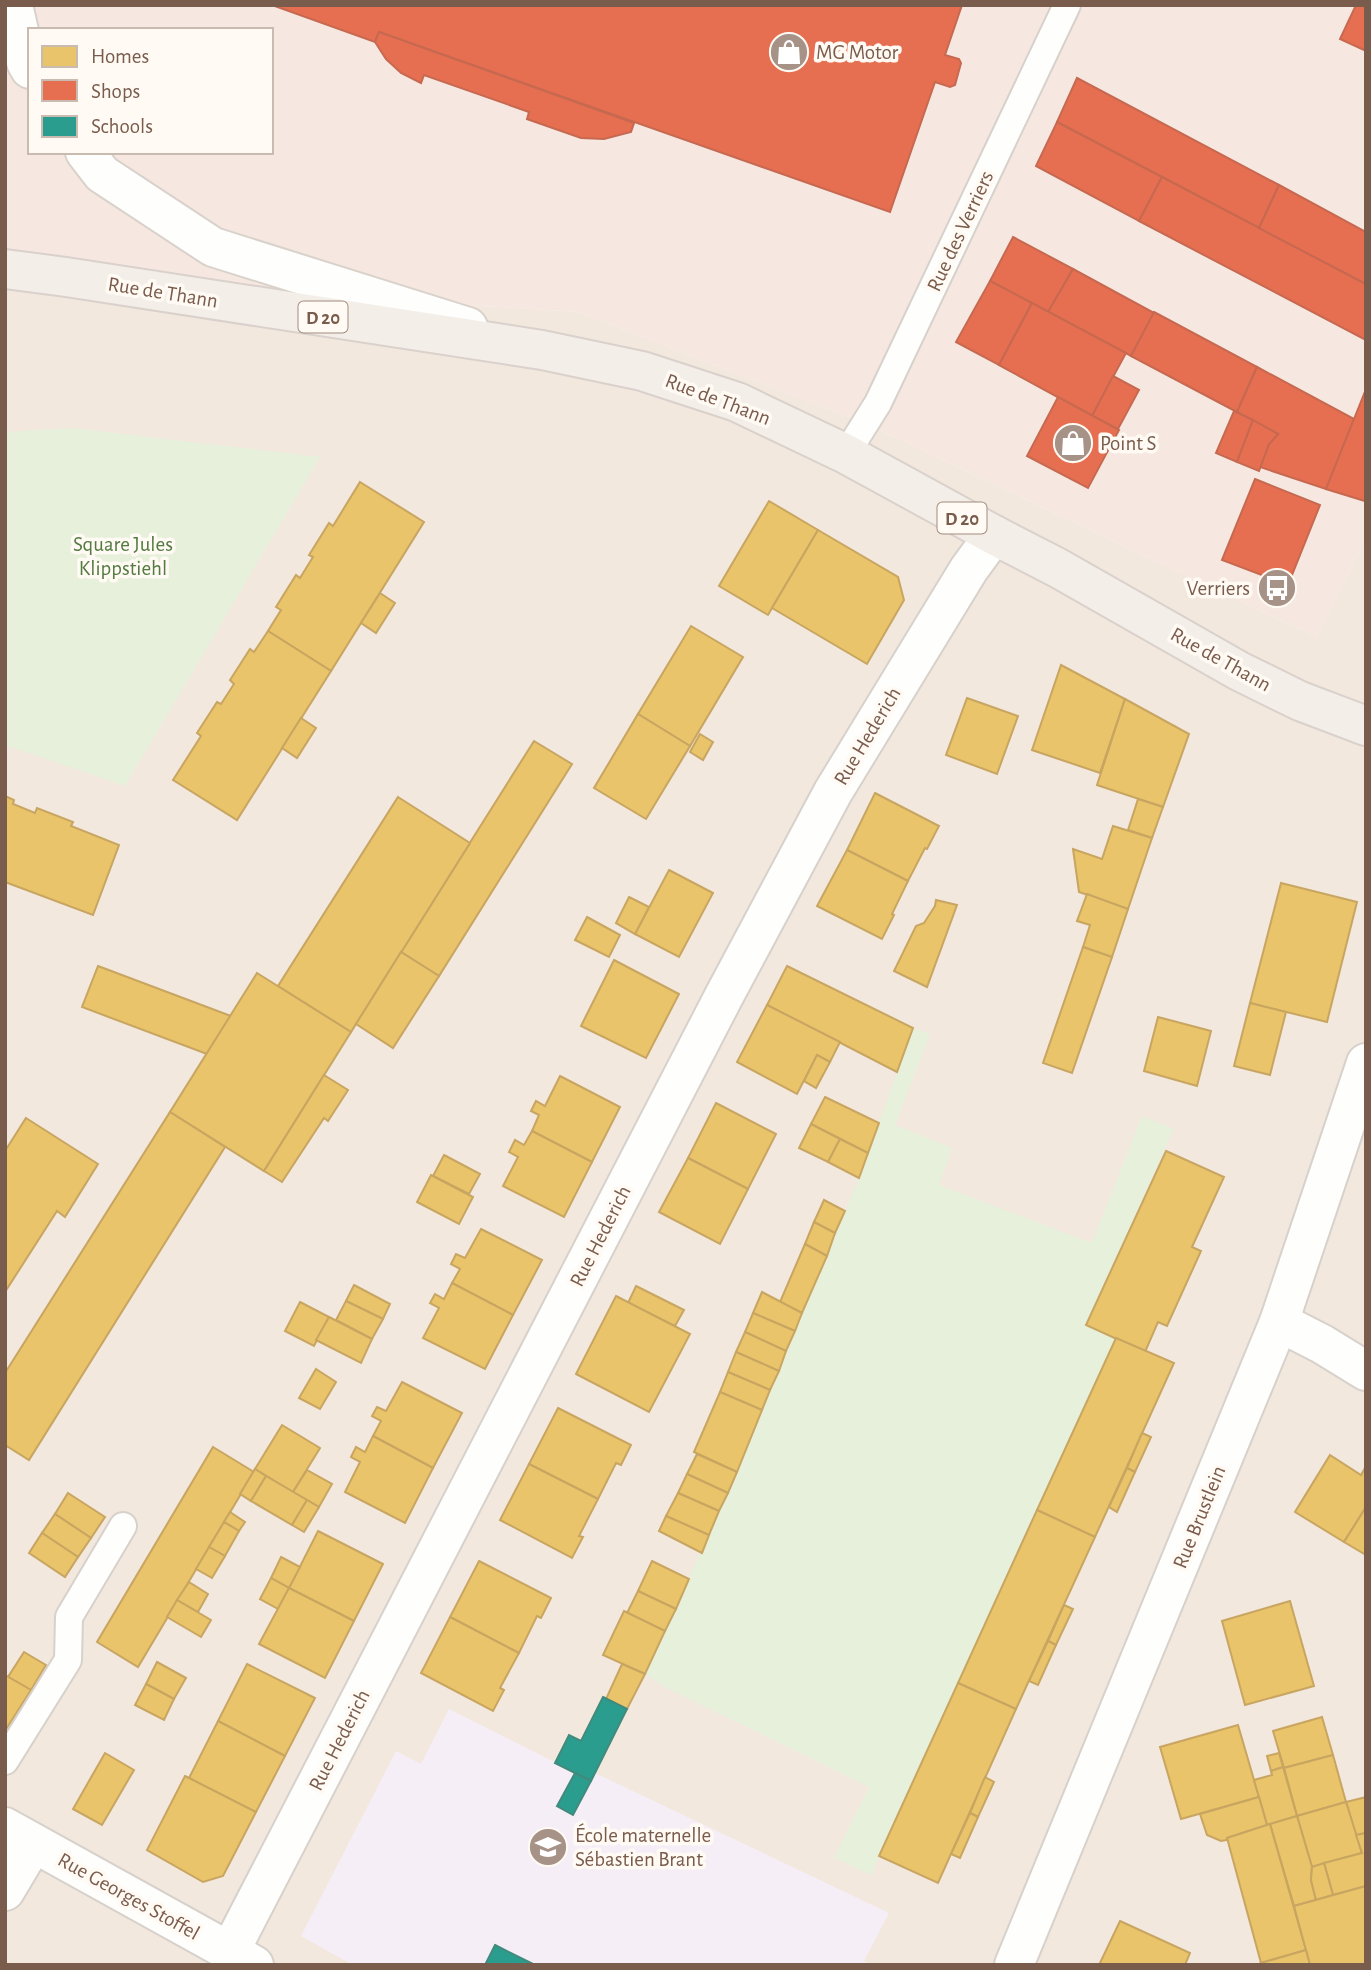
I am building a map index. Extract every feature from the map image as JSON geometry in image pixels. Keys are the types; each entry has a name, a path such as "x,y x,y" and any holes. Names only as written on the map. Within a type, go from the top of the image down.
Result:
{"main road":[{"name":"Rue de Thann","path":"5,270 542,350 642,371 737,402 846,454 1058,568 1239,671 1300,701 1366,726"}],"street":[{"path":"13,5 28,66"},
{"path":"87,154 102,174 214,247 542,350"},
{"name":"Rue Hederich","path":"247,1961 711,1021 833,792 969,569 993,535"},
{"name":"Rue Brustlein","path":"1014,1965 1279,1322 1366,1063"},
{"path":"1279,1322 1366,1371"},
{"path":"5,1891 19,1835"},
{"name":"Rue Georges Stoffel","path":"19,1835 247,1961"}],"lane":[{"name":"Rue des Verriers","path":"846,454 878,403 1067,5"},
{"path":"5,1761 68,1660 69,1617 123,1526"}],"shaded area":[{"path":"5,5 1366,5 1366,540 1316,637 871,426 578,312 5,276"},
{"path":"5,276 578,312 871,426 1316,637 1366,540 1366,1965 5,1965"},
{"name":"École maternelle Sébastien Brant","path":"449,1709 590,1780 595,1773 889,1913 864,1961 871,1965 353,1965 301,1936 396,1751 421,1764"}],"green space":[{"name":"Square Jules Klippstiehl","path":"72,428 320,457 125,786 5,745 5,432"},
{"path":"913,1028 930,1034 895,1125 952,1148 939,1185 1092,1243 1142,1116 1174,1129 1086,1324 1116,1338 871,1875 834,1858 869,1787 663,1686 645,1674 737,1472 859,1178"}],"building: Homes":[{"path":"360,482 424,522 331,671 268,631 281,610 276,607 296,575 300,578 313,557 309,555 329,523 333,526"},
{"path":"769,501 818,530 768,615 719,586"},
{"path":"818,530 898,577 904,600 867,664 772,608"},
{"path":"380,593 395,603 376,633 361,623"},
{"path":"691,626 743,657 690,746 638,714"},
{"path":"268,631 331,671 237,820 173,780 201,736 197,733 217,702 221,704 234,684 230,680 250,649 254,652"},
{"path":"1061,665 1125,699 1100,773 1032,750"},
{"path":"967,698 1018,716 997,774 946,755"},
{"path":"1125,699 1189,734 1163,807 1097,785"},
{"path":"638,714 690,746 646,819 594,788"},
{"path":"301,718 316,728 297,758 282,748"},
{"path":"700,734 713,742 703,760 690,752"},
{"path":"534,741 572,764 439,976 401,952"},
{"path":"875,793 939,826 908,881 847,850"},
{"path":"5,796 14,800 13,804 35,813 37,808 73,822 71,826 119,845 93,915 5,882"},
{"path":"398,797 470,843 351,1032 278,986"},
{"path":"1138,799 1163,807 1152,838 1128,830"},
{"path":"1113,826 1152,838 1128,909 1079,892 1073,849 1102,859"},
{"path":"847,850 908,881 882,939 817,906"},
{"path":"669,870 713,893 679,957 635,934"},
{"path":"1281,883 1357,902 1327,1022 1250,1003"},
{"path":"1087,894 1128,909 1112,957 1083,947 1090,925 1077,921"},
{"path":"629,897 649,907 635,934 616,923"},
{"path":"936,900 957,905 927,987 894,971 916,926 924,923"},
{"path":"587,917 620,935 609,957 575,940"},
{"path":"1083,947 1112,957 1072,1073 1043,1063"},
{"path":"401,952 439,976 393,1048 356,1024"},
{"path":"614,960 679,994 646,1058 581,1026"},
{"path":"98,966 231,1016 207,1054 82,1007"},
{"path":"787,966 913,1028 897,1072 767,1005"},
{"path":"257,973 351,1032 264,1171 170,1112"},
{"path":"1250,1003 1286,1012 1270,1075 1234,1066"},
{"path":"767,1005 840,1042 830,1062 817,1055 797,1094 737,1062"},
{"path":"1158,1017 1211,1031 1197,1086 1144,1071"},
{"path":"817,1055 830,1062 816,1088 804,1081"},
{"path":"324,1075 348,1090 328,1121 324,1118 282,1182 264,1171"},
{"path":"560,1076 620,1107 592,1162 532,1131 539,1115 531,1111 536,1101 545,1106"},
{"path":"825,1097 879,1123 868,1153 811,1124"},
{"path":"716,1103 776,1134 748,1189 688,1158"},
{"path":"170,1112 225,1147 29,1460 5,1445 5,1373"},
{"path":"26,1118 98,1164 65,1217 57,1211 5,1292 5,1151"},
{"path":"811,1124 840,1139 828,1162 799,1148"},
{"path":"532,1131 592,1162 564,1217 503,1186 518,1157 509,1152 515,1140 524,1145"},
{"path":"840,1139 868,1153 859,1178 828,1162"},
{"path":"1166,1151 1224,1177 1192,1247 1201,1251 1167,1326 1158,1322 1145,1352 1086,1325"},
{"path":"444,1155 480,1174 469,1194 433,1176"},
{"path":"688,1158 748,1189 720,1244 659,1212"},
{"path":"431,1175 473,1197 459,1224 417,1202"},
{"path":"824,1200 845,1211 835,1233 814,1222"},
{"path":"814,1222 835,1233 827,1256 805,1244"},
{"path":"481,1229 542,1260 513,1315 452,1283 460,1269 451,1264 456,1254 465,1258"},
{"path":"805,1244 827,1256 802,1313 780,1302"},
{"path":"452,1283 513,1315 485,1369 423,1338 439,1308 430,1303 435,1294 444,1299"},
{"path":"354,1285 390,1304 383,1319 346,1301"},
{"path":"636,1286 684,1310 675,1326 628,1303"},
{"path":"762,1292 802,1313 795,1331 753,1313"},
{"path":"616,1296 690,1334 649,1412 576,1374"},
{"path":"346,1301 383,1319 372,1339 336,1320"},
{"path":"300,1302 329,1317 314,1346 285,1331"},
{"path":"753,1313 795,1331 786,1351 745,1332"},
{"path":"329,1317 372,1339 361,1363 316,1340"},
{"path":"745,1332 786,1351 779,1371 736,1352"},
{"path":"1116,1338 1174,1363 1095,1537 1037,1510"},
{"path":"736,1352 779,1371 770,1390 728,1372"},
{"path":"316,1369 336,1382 320,1409 299,1398"},
{"path":"728,1372 770,1390 762,1410 720,1392"},
{"path":"402,1382 462,1413 433,1468 373,1436 381,1421 372,1416 377,1407 386,1411"},
{"path":"720,1392 762,1410 737,1472 694,1452"},
{"path":"558,1408 631,1445 621,1465 616,1463 598,1499 529,1464"},
{"path":"282,1425 320,1448 293,1492 255,1469"},
{"path":"1142,1433 1151,1437 1135,1472 1127,1468"},
{"path":"373,1436 433,1468 405,1523 345,1492 360,1462 351,1457 356,1447 365,1452"},
{"path":"213,1447 254,1472 138,1667 97,1642"},
{"path":"697,1454 737,1472 728,1493 687,1474"},
{"path":"1330,1455 1361,1475 1366,1466 1366,1507 1344,1542 1295,1512"},
{"path":"529,1464 598,1499 579,1536 583,1537 572,1558 500,1520"},
{"path":"1127,1468 1135,1472 1117,1512 1109,1507"},
{"path":"255,1469 266,1476 251,1501 240,1494"},
{"path":"307,1470 332,1484 319,1507 293,1492"},
{"path":"687,1474 728,1493 719,1511 678,1493"},
{"path":"266,1476 307,1500 292,1525 251,1501"},
{"path":"68,1493 105,1517 91,1538 55,1514"},
{"path":"678,1493 719,1511 709,1535 666,1516"},
{"path":"307,1500 319,1507 304,1532 292,1525"},
{"path":"1366,1507 1366,1555 1344,1542"},
{"path":"1037,1510 1095,1537 1016,1709 958,1683"},
{"path":"230,1512 245,1522 239,1531 224,1522"},
{"path":"55,1514 91,1538 78,1557 42,1533"},
{"path":"666,1516 709,1535 702,1553 659,1531"},
{"path":"224,1522 239,1531 225,1556 209,1547"},
{"path":"318,1531 383,1564 354,1621 289,1588"},
{"path":"42,1533 78,1557 65,1577 29,1553"},
{"path":"209,1547 225,1556 212,1578 196,1569"},
{"path":"281,1557 300,1567 289,1588 271,1578"},
{"path":"479,1561 551,1598 541,1618 537,1616 519,1653 450,1617"},
{"path":"652,1561 689,1579 676,1609 638,1591"},
{"path":"271,1578 289,1588 278,1609 260,1599"},
{"path":"189,1582 208,1594 198,1612 177,1600"},
{"path":"289,1588 354,1621 325,1678 259,1644"},
{"path":"638,1591 676,1609 665,1631 627,1613"},
{"path":"177,1600 211,1620 201,1637 167,1617"},
{"path":"1290,1601 1314,1686 1245,1705 1222,1621"},
{"path":"1064,1605 1073,1609 1056,1645 1048,1641"},
{"path":"624,1611 665,1631 645,1674 603,1655"},
{"path":"450,1617 519,1653 500,1688 504,1690 493,1711 421,1673"},
{"path":"1048,1641 1056,1645 1038,1685 1029,1681"},
{"path":"24,1652 46,1665 31,1690 8,1677"},
{"path":"157,1662 186,1678 174,1699 146,1684"},
{"path":"247,1664 315,1698 285,1756 218,1721"},
{"path":"622,1664 645,1674 627,1709 606,1699"},
{"path":"5,1675 31,1690 5,1731"},
{"path":"958,1683 1016,1709 938,1883 879,1856"},
{"path":"146,1684 174,1699 164,1720 135,1705"},
{"path":"1322,1717 1333,1755 1284,1768 1273,1731"},
{"path":"218,1721 285,1756 256,1812 189,1778"},
{"path":"1238,1725 1259,1797 1181,1819 1160,1747"},
{"path":"105,1753 134,1770 102,1825 73,1809"},
{"path":"1279,1753 1283,1767 1271,1771 1267,1756"},
{"path":"1333,1755 1346,1802 1297,1816 1284,1768"},
{"path":"1283,1767 1297,1816 1267,1825 1254,1780 1272,1775 1271,1771"},
{"path":"185,1776 256,1812 223,1876 203,1882 147,1850"},
{"path":"985,1777 994,1782 978,1817 970,1813"},
{"path":"1259,1797 1267,1825 1221,1841 1207,1835 1200,1814"},
{"path":"1366,1797 1366,1833 1356,1835 1346,1802"},
{"path":"1346,1802 1362,1853 1312,1867 1297,1816"},
{"path":"970,1813 978,1817 960,1858 951,1854"},
{"path":"1297,1816 1312,1867 1311,1880 1316,1900 1294,1906 1270,1824"},
{"path":"1270,1824 1306,1950 1261,1963 1227,1838"},
{"path":"1366,1833 1366,1886 1333,1895 1324,1863 1362,1853 1356,1835"},
{"path":"1324,1863 1333,1895 1316,1900 1311,1880 1312,1867"},
{"path":"1366,1886 1366,1965 1310,1965 1294,1906"},
{"path":"1120,1921 1190,1953 1185,1965 1099,1965"},
{"path":"1306,1950 1310,1965 1257,1965 1261,1963"}],"building: Shops":[{"path":"272,5 962,5 945,55 959,59 961,63 955,85 950,87 935,82 890,212 379,32 375,42"},
{"path":"1356,5 1366,5 1366,51 1340,39"},
{"path":"379,32 634,123 631,132 604,139 581,138 527,119 529,112 424,75 421,83 401,73 386,59 375,42"},
{"path":"1077,78 1279,185 1259,228 1057,122"},
{"path":"1057,122 1162,177 1139,221 1036,166"},
{"path":"1162,177 1366,284 1366,340 1139,221"},
{"path":"1279,185 1366,232 1366,284 1259,228"},
{"path":"1013,237 1073,269 1048,312 990,281"},
{"path":"1073,269 1154,313 1131,356 1048,312"},
{"path":"990,281 1032,303 999,365 956,342"},
{"path":"1032,303 1126,353 1092,416 999,365"},
{"path":"1154,312 1257,367 1237,412 1131,356"},
{"path":"1257,367 1354,419 1326,489 1260,467 1269,444 1278,434 1237,412"},
{"path":"1113,376 1139,390 1118,429 1092,416"},
{"path":"1366,389 1366,500 1365,501 1326,489"},
{"name":"Point S","path":"1058,397 1119,430 1088,488 1027,456"},
{"path":"1234,411 1253,420 1237,462 1216,453"},
{"path":"1253,420 1278,434 1269,444 1259,471 1237,462"},
{"path":"1255,479 1320,505 1288,585 1222,560"}],"building: Schools":[{"path":"603,1697 627,1709 591,1781 555,1763 569,1735 581,1741"},
{"path":"575,1773 591,1781 573,1815 557,1806"},
{"path":"495,1945 535,1965 485,1965"}],"place":[{"name":"MG Motor","path":"789,52"},
{"name":"Point S","path":"1073,443"},
{"name":"Verriers","path":"1277,588"},
{"name":"École maternelle Sébastien Brant","path":"548,1847"}]}
